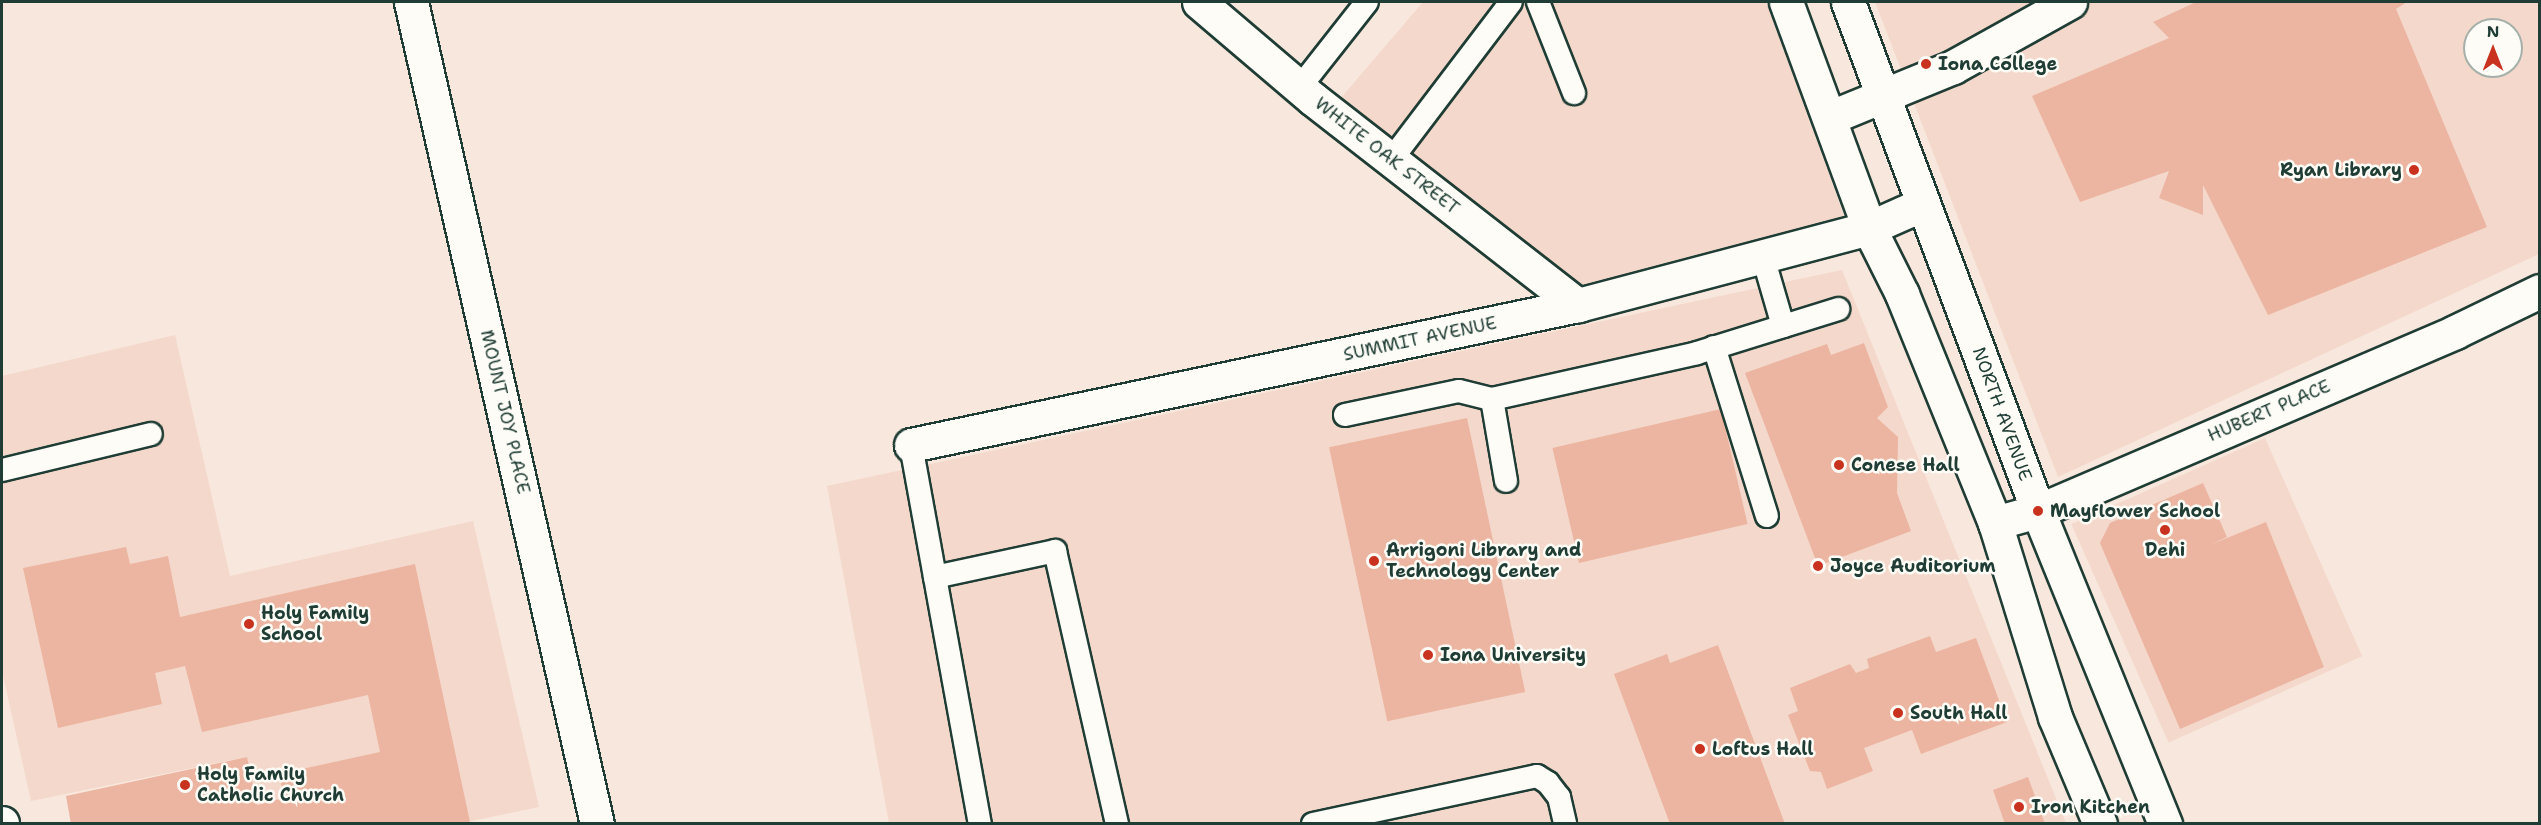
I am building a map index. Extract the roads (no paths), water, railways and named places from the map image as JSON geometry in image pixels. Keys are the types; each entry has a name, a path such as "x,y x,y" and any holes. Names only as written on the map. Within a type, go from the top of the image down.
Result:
{"street":[{"name":"MOUNT JOY PLACE","path":"411,2 597,824"},
{"path":"1786,2 1832,117 1869,228 1902,294 1995,523 2055,717 2100,824"},
{"name":"NORTH AVENUE","path":"1848,2 1881,98 2038,511 2165,824"},
{"name":"WHITE OAK STREET","path":"1208,4 1299,87 1578,305"},
{"path":"1832,117 1953,66 2061,4"},
{"name":"SUMMIT AVENUE","path":"911,445 1578,305 1869,228 1921,205"},
{"name":"HUBERT PLACE","path":"1995,523 2038,511 2455,332 2540,291"}],"lane":[{"path":"1299,87 1367,2"},
{"path":"1391,160 1511,2"},
{"path":"1538,2 1574,93"},
{"path":"1763,257 1783,326"},
{"path":"1345,416 1459,392 1492,399 1714,347 1838,309"},
{"path":"1714,347 1767,516"},
{"path":"1492,399 1506,481"},
{"path":"2,471 151,434"},
{"path":"911,445 980,824"},
{"path":"935,577 1055,552 1117,824"},
{"path":"1313,824 1537,776 1548,783 1559,797 1564,824"}],"place":[{"name":"Iona College","path":"1926,64"},
{"name":"Ryan Library","path":"2414,170"},
{"name":"Conese Hall","path":"1839,465"},
{"name":"Mayflower School","path":"2038,511"},
{"name":"Dehi","path":"2165,530"},
{"name":"Arrigoni Library and Technology Center","path":"1374,561"},
{"name":"Joyce Auditorium","path":"1818,566"},
{"name":"Holy Family School","path":"249,624"},
{"name":"Iona University","path":"1428,655"},
{"name":"South Hall","path":"1898,713"},
{"name":"Loftus Hall","path":"1700,749"},
{"name":"Holy Family Catholic Church","path":"185,785"},
{"name":"Iron Kitchen","path":"2019,807"}]}
